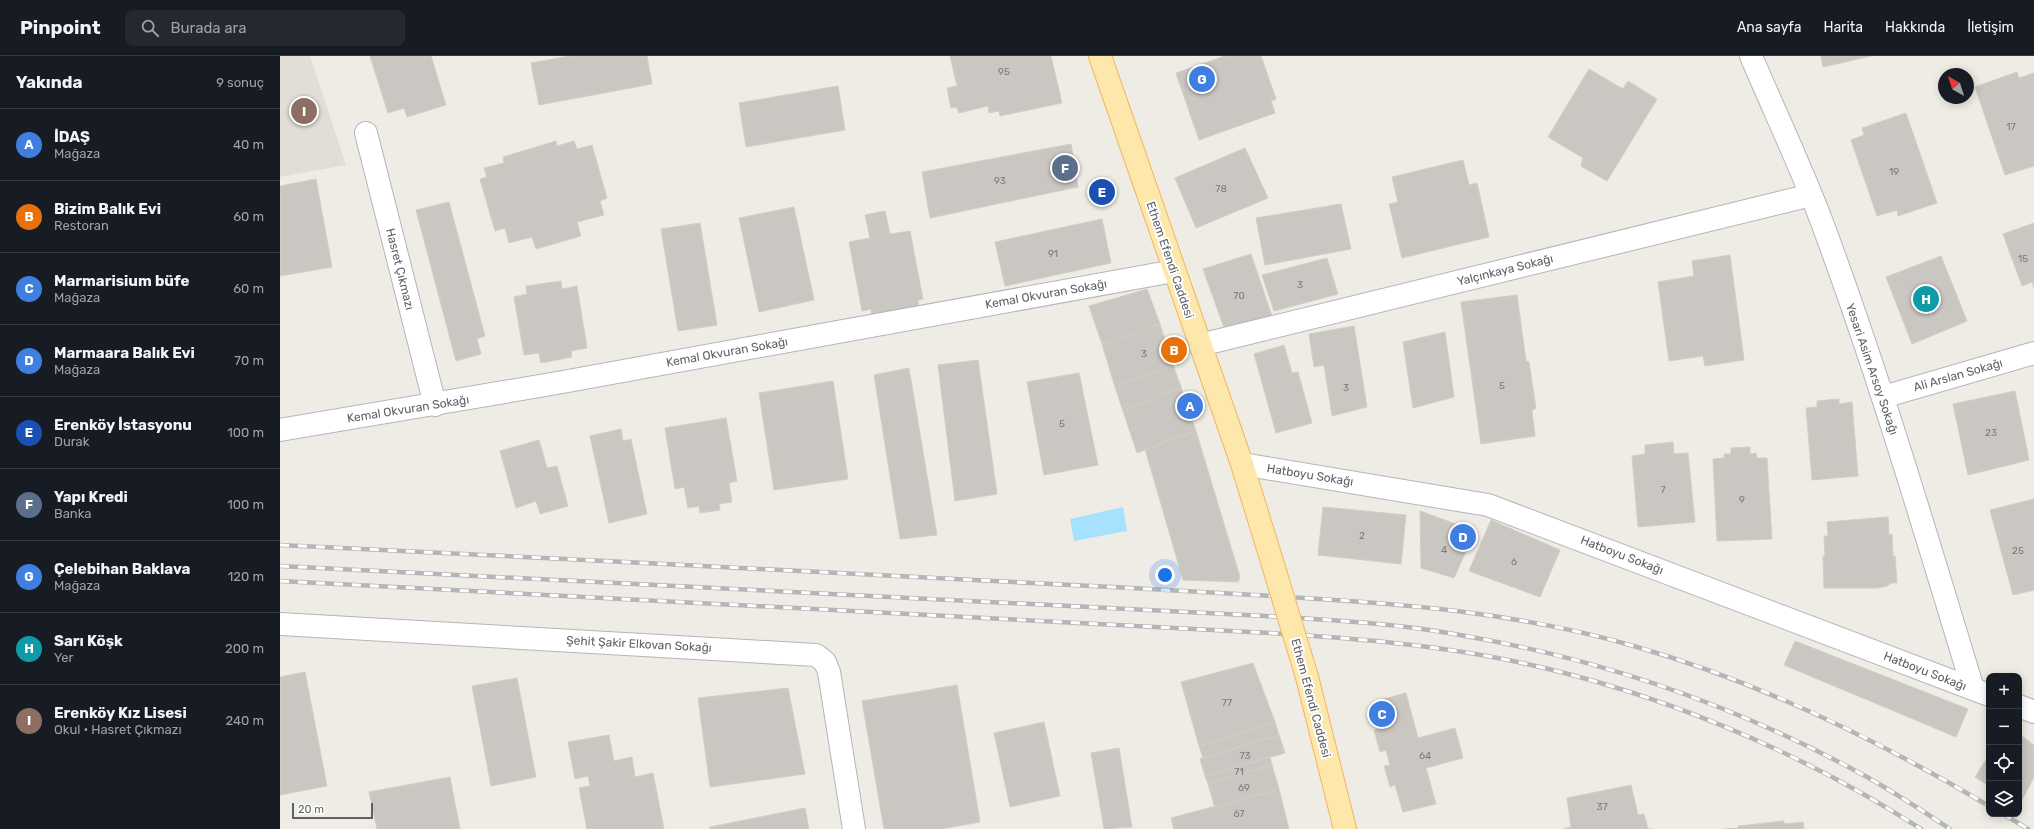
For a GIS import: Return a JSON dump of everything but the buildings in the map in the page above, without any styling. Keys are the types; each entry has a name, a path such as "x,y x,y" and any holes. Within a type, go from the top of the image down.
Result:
{"main road":[{"name":"Ethem Efendi Caddesi","path":"1100,56 1242,464 1308,677 1345,829"}],"street":[{"name":"Yesari Asim Arsoy Sokağı","path":"1751,56 1811,195 1883,397 1981,692"},
{"name":"Hasret Çıkmazı","path":"366,133 435,404"},
{"name":"Yalçınkaya Sokağı","path":"1200,345 1811,195"},
{"name":"Kemal Okvuran Sokağı","path":"280,430 435,404 1174,271"},
{"name":"Ali Arslan Sokağı","path":"1883,397 2034,354"},
{"name":"Hatboyu Sokağı","path":"1242,464 1488,505 1981,692"},
{"name":"Şehit Şakir Elkovan Sokağı","path":"280,624 816,655 826,662 829,672 854,829"},
{"path":"2022,707 2034,712"}],"shaded area":[{"path":"280,56 310,56 346,165 280,177"}],"water":[{"path":"1123,507 1127,531 1074,541 1070,519"}],"railway":[{"path":"280,545 1235,594 1365,602 1502,617 1547,625 1637,647 1683,661 1729,678 1818,715 1862,736 1905,758 1986,804"},
{"path":"280,566 1265,616 1360,622 1431,630 1508,644 1562,656 1614,671 1718,707 1818,751 1867,777 1950,829"},
{"path":"280,581 1270,633 1358,639 1445,649 1503,659 1558,671 1667,704 1773,748 1824,773 1921,829"},
{"path":"2008,817 2028,829"}],"place":[{"name":"Çelebihan Baklava","path":"1202,79"},
{"name":"Erenköy Kız Lisesi","path":"304,111"},
{"name":"Yapı Kredi","path":"1065,168"},
{"name":"Erenköy İstasyonu","path":"1102,192"},
{"name":"Sarı Köşk","path":"1926,299"},
{"name":"Bizim Balık Evi","path":"1174,350"},
{"name":"İDAŞ","path":"1190,406"},
{"name":"Marmaara Balık Evi","path":"1463,537"},
{"name":"Marmarisium büfe","path":"1382,714"}]}
